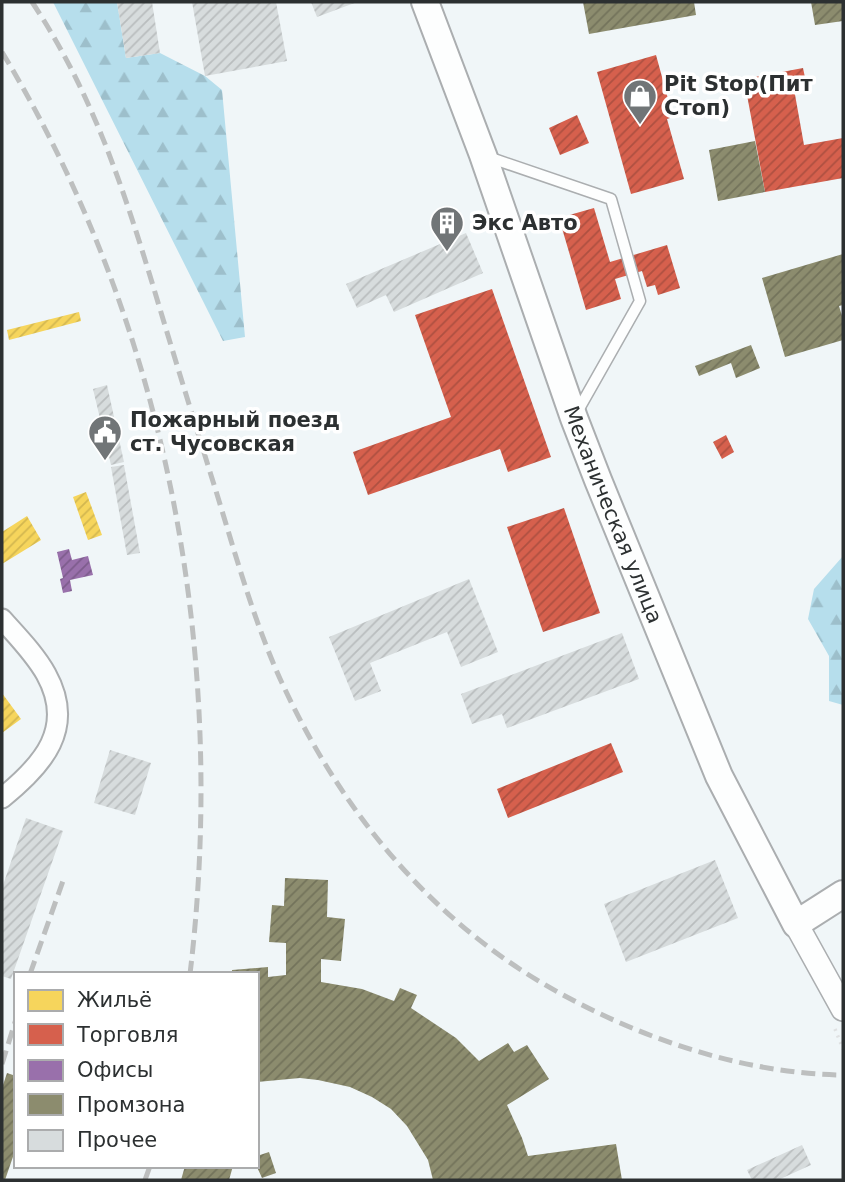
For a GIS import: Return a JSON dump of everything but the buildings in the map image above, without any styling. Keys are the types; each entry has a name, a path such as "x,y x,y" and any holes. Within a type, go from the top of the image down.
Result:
{"main road":[{"name":"Механическая улица","path":"425,2 574,418 719,776 796,924"},
{"path":"796,924 843,894"}],"street":[{"path":"2,618 37,661 54,689 58,709 55,733 47,754 35,770 2,798"},
{"name":"Механическая улица","path":"796,924 843,1009"}],"lane":[{"path":"482,155 611,199 640,301 574,418"}],"green space":[{"path":"53,2 117,2 126,58 160,53 205,76 222,90 245,337 223,341"},
{"path":"843,556 843,705 829,701 829,656 808,619 814,589"}],"railway":[{"path":"32,2 72,70 118,177 246,588 272,660 306,732 364,822 398,863 475,937 518,968 565,996 630,1027 700,1052 771,1069 843,1075"},
{"path":"2,52 59,157 107,267 144,381 172,497 191,615 200,735 200,855 190,972"},
{"path":"31,972 64,878"},
{"path":"2,1064 14,1025"},
{"path":"145,1180 149,1168"}],"place":[{"name":"Pit Stop(Пит Стоп)","path":"640,126"},
{"name":"Экс Авто","path":"447,253"},
{"name":"Пожарный поезд ст. Чусовская","path":"105,462"}]}
